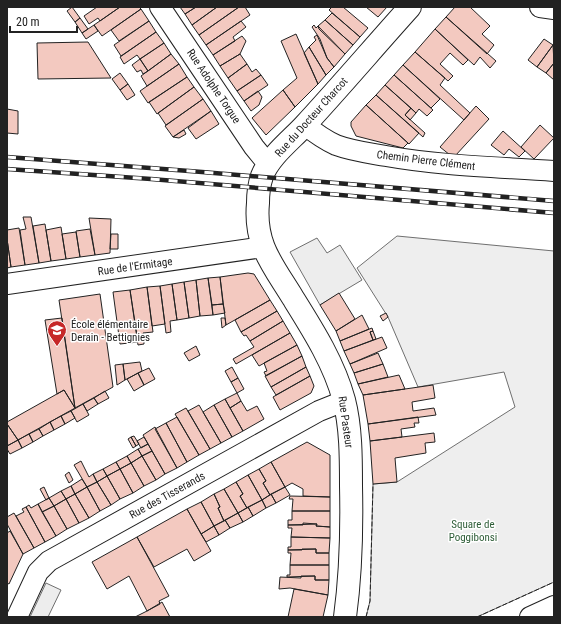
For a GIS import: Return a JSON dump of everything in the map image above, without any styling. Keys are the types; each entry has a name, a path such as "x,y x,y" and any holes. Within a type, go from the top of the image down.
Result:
{"street":[{"name":"Rue Adolphe Torgue","path":"160,7 254,147 268,164"},
{"name":"Rue du Docteur Charcot","path":"263,247 257,224 258,205 262,178 268,164 305,125 410,7"},
{"path":"540,7 554,9"},
{"name":"Chemin Pierre Clément","path":"305,125 330,142 357,151 412,160 554,171"},
{"name":"Rue de l'Ermitage","path":"7,284 263,247"},
{"name":"Rue Pasteur","path":"263,247 272,267 318,340 335,374 344,401 349,434 352,497 350,569 344,617"},
{"name":"Rue des Tisserands","path":"17,617 38,572 48,561 319,411 344,401"},
{"path":"530,617 554,606"}],"green space":[{"name":"Square de Poggibonsi","path":"397,236 554,251 554,582 477,617 366,617 370,601 373,484 397,482 515,407 504,372 418,387 388,317 357,268"}],"shaded area":[{"path":"317,238 327,253 340,245 362,280 320,305 290,252"},
{"path":"46,583 61,590 48,617 30,617"}],"building":[{"path":"72,7 80,18 75,22 67,11"},
{"path":"97,7 120,7 100,21 98,18 89,24 84,16"},
{"path":"120,7 139,7 141,9 102,36 94,25"},
{"path":"180,7 196,7 185,14"},
{"path":"196,7 217,7 192,25 185,14"},
{"path":"217,7 239,7 199,35 192,25"},
{"path":"239,7 245,7 250,15 206,45 199,35"},
{"path":"332,7 343,7 368,28 360,37 329,10"},
{"path":"366,7 387,7 378,17"},
{"path":"455,7 470,7 490,26 482,34 494,45 487,54 446,17"},
{"path":"141,9 149,21 119,41 111,30"},
{"path":"332,13 360,37 353,45 325,20"},
{"path":"446,17 496,61 490,68 480,57 474,65 435,29"},
{"path":"80,18 88,29 82,33 75,22"},
{"path":"325,20 353,45 345,54 319,29 318,26"},
{"path":"149,21 156,32 121,56 114,45"},
{"path":"241,21 246,27 233,37 235,41 213,55 206,45"},
{"path":"94,25 98,31 86,39 82,33"},
{"path":"314,25 316,28 318,26 345,54 334,67 327,58 320,39 312,27"},
{"path":"435,29 468,60 463,65 450,53 440,64 453,76 448,81 415,52"},
{"path":"156,32 164,43 140,59 137,55 124,64 120,57"},
{"path":"296,34 318,84 295,107 283,90 297,78 281,41"},
{"path":"317,35 327,58 334,67 326,75 309,47 316,40 314,37"},
{"path":"242,36 246,41 240,54 220,66 213,55"},
{"path":"544,39 553,45 537,67 528,60"},
{"path":"88,42 111,78 38,79 37,43"},
{"path":"164,43 171,54 148,71 140,59"},
{"path":"553,45 554,63 546,73 537,67"},
{"path":"309,47 326,75 318,84 304,53"},
{"path":"415,52 445,78 440,85 470,113 464,120 403,65"},
{"path":"171,54 179,64 147,86 141,76"},
{"path":"240,54 247,64 228,78 220,66"},
{"path":"140,59 148,71 143,74 141,70 137,72 132,65"},
{"path":"554,63 554,80 546,73"},
{"path":"179,64 187,77 148,103 140,91"},
{"path":"247,64 252,72 256,69 261,75 237,91 228,78"},
{"path":"403,65 440,99 431,108 394,75"},
{"path":"120,73 128,84 120,90 112,79"},
{"path":"261,75 268,85 244,101 237,91"},
{"path":"394,75 433,110 427,116 419,109 416,113 385,85"},
{"path":"187,77 194,87 157,114 149,102"},
{"path":"128,84 135,95 127,100 120,90"},
{"path":"385,85 411,108 405,115 425,133 423,137 376,95"},
{"path":"194,87 203,99 166,125 158,113"},
{"path":"283,90 295,107 266,135 252,118"},
{"path":"258,91 262,97 259,105 251,111 244,101"},
{"path":"376,95 419,133 409,144 366,105"},
{"path":"203,99 211,111 173,137 165,126"},
{"path":"366,105 408,143 403,148 356,136 351,126 351,122"},
{"path":"476,106 489,119 455,156 450,155 440,147"},
{"path":"411,108 416,113 410,120 405,115"},
{"path":"7,109 18,111 18,134 7,133"},
{"path":"211,111 219,124 196,139 188,128"},
{"path":"540,125 554,138 534,159 521,147"},
{"path":"184,130 186,134 179,138 173,137"},
{"path":"503,131 525,151 519,157 509,149 504,155 491,145"},
{"path":"23,217 31,217 39,263 25,265 20,230 26,229"},
{"path":"89,218 111,219 110,253 95,255"},
{"path":"45,224 51,261 39,263 33,226"},
{"path":"61,227 66,259 51,261 46,230"},
{"path":"19,228 25,265 11,267 7,230"},
{"path":"90,229 95,255 80,257 76,231"},
{"path":"76,232 80,257 66,259 62,234"},
{"path":"111,234 118,234 118,249 110,249"},
{"path":"7,239 11,267 7,268"},
{"path":"248,273 254,274 270,300 226,325 220,277"},
{"path":"220,277 223,304 212,305 208,278"},
{"path":"208,278 213,315 200,316 196,280"},
{"path":"196,280 200,316 189,318 184,282"},
{"path":"184,282 189,318 177,320 172,284"},
{"path":"172,284 177,320 170,321 171,332 166,333 160,286"},
{"path":"160,286 165,324 152,326 147,287"},
{"path":"147,287 153,332 143,333 144,344 138,345 130,290"},
{"path":"130,290 138,342 120,344 113,292"},
{"path":"339,293 355,319 336,331 320,305"},
{"path":"100,294 113,387 75,408 59,300"},
{"path":"270,300 277,311 241,332 235,320"},
{"path":"223,304 225,313 213,315 212,305"},
{"path":"277,311 283,321 250,341 246,335 244,336 241,332"},
{"path":"386,313 388,317 383,321 380,316"},
{"path":"362,315 369,329 340,341 336,331"},
{"path":"62,318 75,408 64,390 57,394 45,320"},
{"path":"221,318 225,318 226,325 222,328"},
{"path":"283,321 290,333 236,364 233,359 254,347 250,341"},
{"path":"372,328 373,331 370,332 373,340 344,351 340,341"},
{"path":"373,331 376,339 373,340 370,332"},
{"path":"290,333 297,345 259,366 252,355"},
{"path":"382,337 387,348 350,364 344,351"},
{"path":"297,345 302,356 266,376 264,372 267,371 264,363"},
{"path":"196,346 200,355 189,361 184,353"},
{"path":"378,353 383,364 354,373 350,364"},
{"path":"302,356 306,367 271,387 265,376"},
{"path":"140,362 142,371 125,380 123,364"},
{"path":"123,364 125,380 117,385 115,365"},
{"path":"383,364 388,377 358,384 354,373"},
{"path":"232,367 238,378 231,382 225,371"},
{"path":"306,367 310,376 276,395 271,387"},
{"path":"149,368 155,379 144,385 138,373"},
{"path":"138,373 144,385 134,391 127,379"},
{"path":"399,375 405,389 363,395 358,384"},
{"path":"310,376 314,386 311,393 280,410 273,397"},
{"path":"238,378 244,389 237,393 231,382"},
{"path":"433,385 435,398 412,402 413,411 434,408 436,415 368,424 363,395"},
{"path":"64,390 75,408 18,440 7,422"},
{"path":"105,391 109,398 98,404 94,398"},
{"path":"237,393 241,401 230,408 225,399"},
{"path":"94,398 98,404 87,411 83,404"},
{"path":"225,399 243,431 232,437 214,405"},
{"path":"241,401 247,411 257,406 264,419 243,431 230,408"},
{"path":"83,404 89,415 77,422 71,411"},
{"path":"199,405 221,443 210,449 188,411"},
{"path":"214,405 232,437 221,443 203,412"},
{"path":"186,408 210,449 199,455 175,414"},
{"path":"71,411 75,418 65,424 61,416"},
{"path":"61,416 65,424 54,430 50,422"},
{"path":"177,417 199,455 187,462 166,423"},
{"path":"418,417 419,423 414,423 415,427 401,429 402,437 370,441 368,424"},
{"path":"50,422 54,430 43,436 39,429"},
{"path":"166,423 187,462 177,468 155,429"},
{"path":"7,424 18,440 7,446"},
{"path":"155,427 177,468 165,474 143,435"},
{"path":"39,429 43,436 33,442 29,434"},
{"path":"434,433 435,442 425,443 426,453 395,458 397,482 373,484 370,441"},
{"path":"29,434 33,442 22,448 18,440"},
{"path":"134,436 139,444 136,446 131,437"},
{"path":"131,437 136,446 133,448 128,439"},
{"path":"144,437 148,444 141,448 137,441"},
{"path":"18,440 22,448 10,454 7,446"},
{"path":"307,442 330,455 330,497 303,496 303,489 292,483 285,487 271,462"},
{"path":"148,444 152,451 142,456 138,449"},
{"path":"138,449 142,456 131,463 127,456"},
{"path":"152,451 165,474 156,480 142,456"},
{"path":"127,456 131,463 120,469 116,462"},
{"path":"142,456 156,480 144,486 131,463"},
{"path":"81,461 89,477 93,474 97,482 87,487 74,465"},
{"path":"116,462 120,469 107,476 103,469"},
{"path":"271,462 285,487 270,495 263,483 266,481 259,469"},
{"path":"131,463 144,486 133,493 120,469"},
{"path":"103,469 107,476 97,482 93,474"},
{"path":"120,469 133,493 120,499 107,476"},
{"path":"259,469 266,481 263,483 270,495 262,500 248,475"},
{"path":"69,472 73,480 69,483 65,475"},
{"path":"248,475 262,500 247,508 240,496 243,494 236,482"},
{"path":"107,476 120,499 111,505 97,482"},
{"path":"82,479 87,487 75,494 71,486"},
{"path":"97,482 111,505 100,511 87,487"},
{"path":"236,482 243,494 240,496 247,508 238,513 224,489"},
{"path":"71,486 75,494 66,499 61,491"},
{"path":"44,487 49,498 46,500 40,489"},
{"path":"87,487 100,511 89,518 75,494"},
{"path":"285,487 290,495 276,503 271,494"},
{"path":"224,489 238,513 224,521 214,494"},
{"path":"61,491 66,499 54,506 49,498"},
{"path":"75,494 89,518 79,523 66,499"},
{"path":"214,494 224,521 214,526 201,502"},
{"path":"271,494 276,503 266,508 262,500"},
{"path":"290,496 330,497 330,511 292,511 293,499 289,499"},
{"path":"49,498 54,506 42,512 38,504"},
{"path":"66,499 79,523 67,529 54,506"},
{"path":"262,500 266,508 253,516 248,507"},
{"path":"201,502 214,526 201,534 187,509"},
{"path":"38,504 56,536 45,542 26,507 29,505 31,508"},
{"path":"54,506 67,529 56,536 42,512"},
{"path":"26,507 45,542 34,548 16,516 24,512 22,509"},
{"path":"248,507 253,516 243,522 238,513"},
{"path":"187,509 211,551 194,561 187,549 154,567 137,537"},
{"path":"292,511 330,511 330,527 316,526 317,524 288,525 288,520 292,520"},
{"path":"14,513 34,548 23,554 7,524 7,517"},
{"path":"238,513 243,522 230,528 225,520"},
{"path":"225,520 230,528 219,535 214,526"},
{"path":"303,523 330,527 330,538 291,537 292,528 288,528 288,525 303,525"},
{"path":"214,526 219,535 206,542 201,534"},
{"path":"10,531 23,554 9,584 7,583 7,533"},
{"path":"137,537 169,596 159,601 160,604 147,611 129,576 107,589 92,562"},
{"path":"291,537 330,538 329,553 316,553 316,549 288,550 288,547 291,547"},
{"path":"316,549 316,553 329,553 329,565 290,565 291,553 288,553 288,550"},
{"path":"290,565 329,565 329,580 315,580 315,576 287,577 287,575 290,575"},
{"path":"301,576 315,576 315,580 329,580 328,595 290,588 279,589 280,577 301,578"},
{"path":"294,589 328,595 323,617 288,617"},
{"path":"162,602 170,617 135,617 147,611"}],"railway":[{"path":"7,157 554,201"},
{"path":"7,169 151,179 554,213"}],"fence":[{"path":"366,617 370,601 373,484"},
{"path":"477,617 554,582"}],"place":[{"name":"École élémentaire Derain - Bettignies","path":"57,347"}]}
